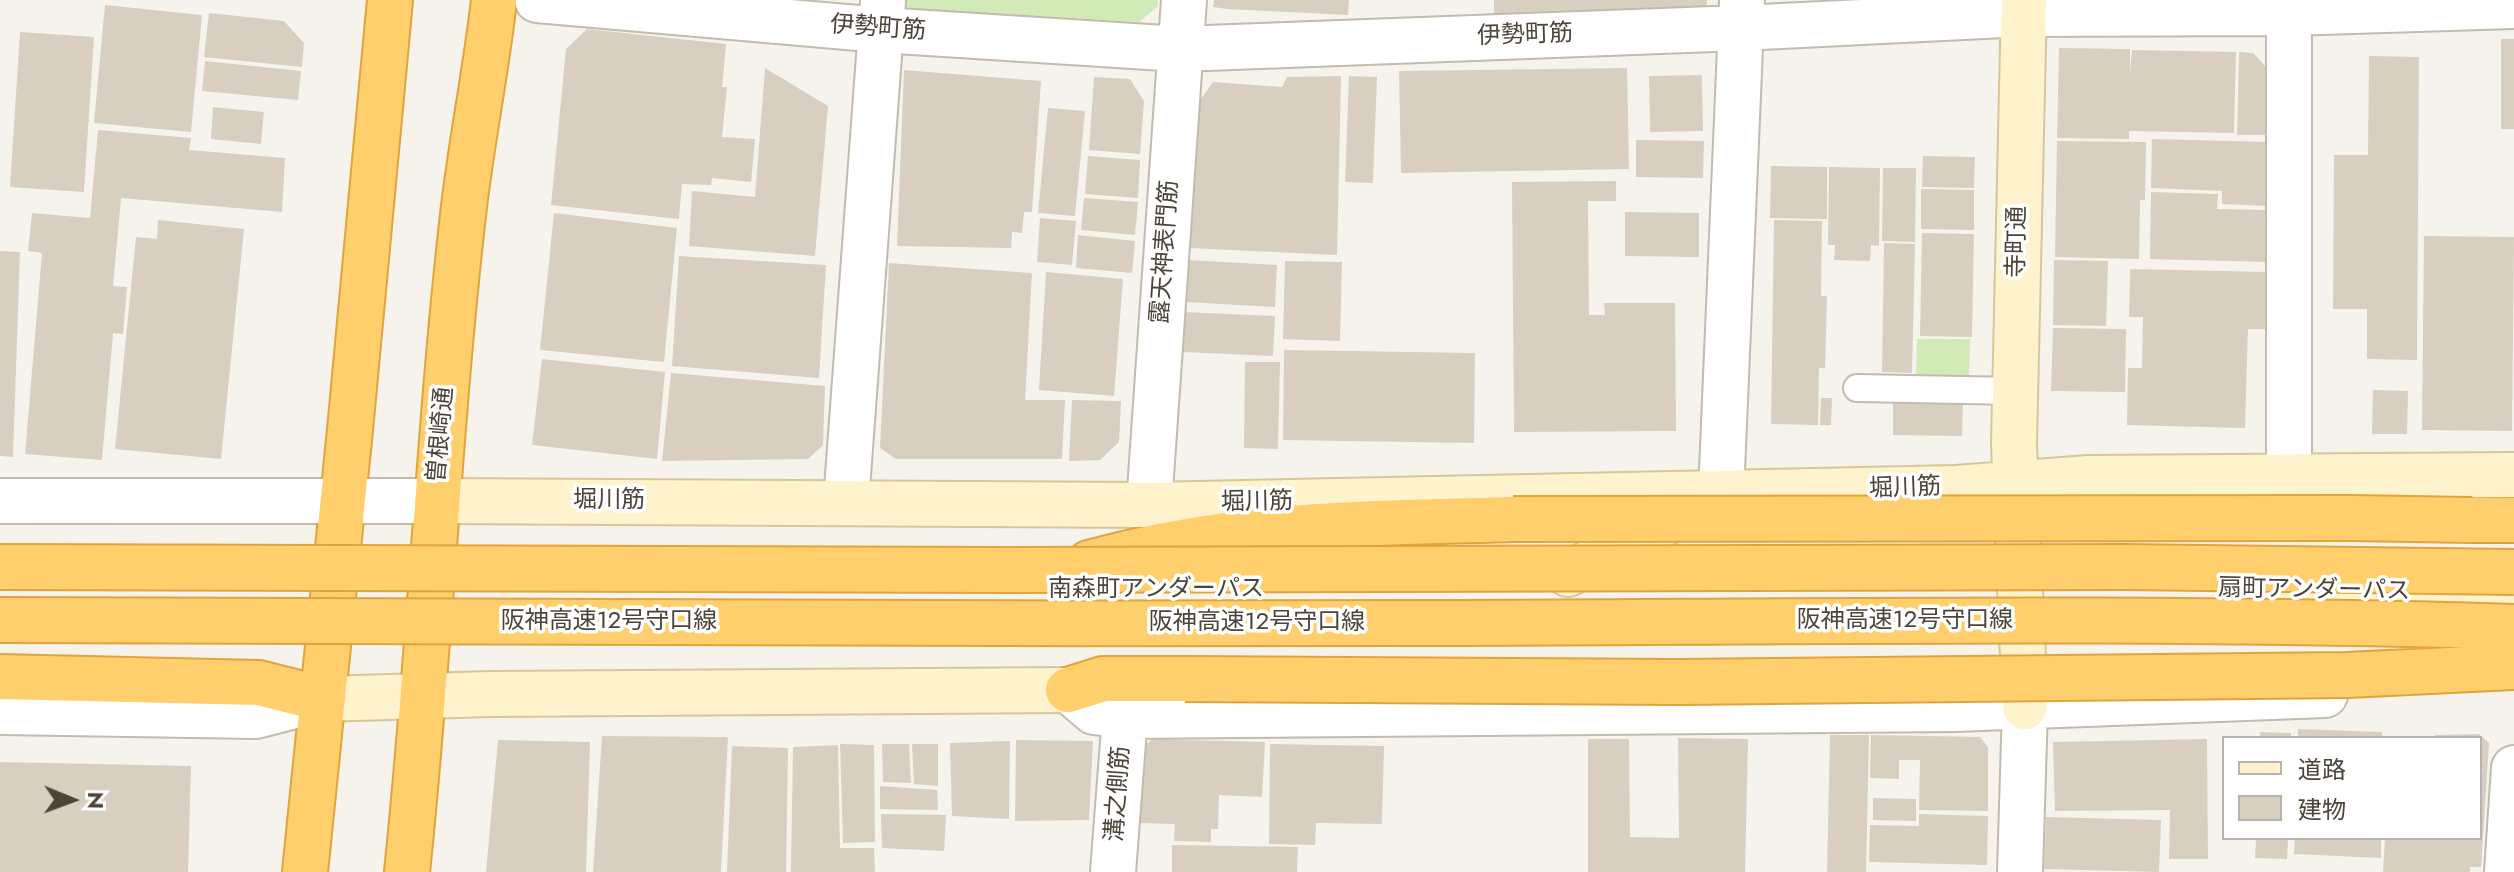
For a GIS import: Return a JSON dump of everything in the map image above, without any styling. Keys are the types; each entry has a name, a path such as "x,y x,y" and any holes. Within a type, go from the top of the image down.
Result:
{"highway":[{"path":"305,872 390,0"},
{"name":"曽根崎通","path":"407,872 463,213 494,0"},
{"path":"1063,569 1146,548 1233,534 1335,524 1513,519 2493,520"},
{"path":"0,567 2126,567 2514,572"},
{"name":"阪神高速12号守口線","path":"0,620 1159,623 2127,620 2514,627"},
{"path":"1068,690 1103,679 1679,682 2347,675 2514,667"},
{"path":"0,677 259,683 322,699"}],"street":[{"name":"伊勢町筋","path":"537,0 882,15 1180,49 1741,14 2024,7 2514,6"},
{"name":"露天神表門筋","path":"1149,505 1184,0"},
{"path":"2289,475 2290,6"},
{"name":"寺町通","path":"2024,7 2015,483 2025,707"},
{"path":"1541,589 1721,494 1741,14"},
{"path":"846,502 882,15"},
{"name":"堀川筋","path":"0,501 1149,505 1956,488 2089,478 2514,475"},
{"name":"扇町アンダーパス","path":"2020,588 2514,595"},
{"name":"南森町アンダーパス","path":"843,591 2020,588"},
{"path":"0,712 256,716 322,699 506,693 1068,690 1094,712 1125,716 2025,707 2514,687"},
{"path":"2020,872 2025,707"},
{"name":"溝之側筋","path":"1113,872 1125,716"},
{"path":"2507,872 2514,768"}],"lane":[{"path":"1857,388 2015,391"}],"green space":[{"path":"901,0 1158,0 1158,6 1139,22 900,9"},
{"path":"1917,339 1970,339 1969,379 1920,378 1916,373"}],"building":[{"path":"1214,0 1349,0 1348,15 1227,9 1213,7"},
{"path":"1494,0 1707,0 1706,16 1494,17"},
{"path":"105,5 202,15 191,132 94,123"},
{"path":"209,13 284,21 304,43 302,67 204,57"},
{"path":"587,29 726,44 722,87 727,87 722,137 755,139 751,182 712,178 711,185 682,184 679,219 551,205 566,49"},
{"path":"20,32 94,37 84,192 10,187"},
{"path":"2501,39 2514,39 2514,129 2501,129"},
{"path":"2059,48 2130,49 2130,74 2132,50 2236,52 2234,133 2129,131 2129,139 2057,138"},
{"path":"2239,52 2253,53 2267,68 2265,135 2237,135"},
{"path":"2369,56 2419,57 2417,360 2367,359 2367,309 2333,309 2334,155 2368,155"},
{"path":"205,61 301,71 298,100 202,91"},
{"path":"765,68 828,106 815,256 689,246 692,191 755,197"},
{"path":"1627,68 1629,169 1401,173 1399,71"},
{"path":"904,70 1041,81 1032,212 1024,212 1022,233 1012,232 1011,248 897,246"},
{"path":"1702,75 1703,131 1650,132 1649,76"},
{"path":"1341,76 1337,255 1189,248 1198,103 1213,82 1282,87 1287,77"},
{"path":"1349,76 1377,77 1373,183 1345,182"},
{"path":"1094,77 1130,79 1144,101 1140,154 1089,150"},
{"path":"213,107 264,112 261,144 211,139"},
{"path":"1048,108 1085,111 1075,216 1038,213"},
{"path":"98,130 191,138 189,150 285,158 282,212 121,198 113,286 127,287 123,334 113,333 102,460 25,454 42,253 28,251 32,213 90,218"},
{"path":"2152,139 2269,142 2267,206 2222,204 2222,191 2151,188"},
{"path":"1636,140 1704,141 1703,178 1636,177"},
{"path":"2057,141 2146,142 2145,200 2140,200 2139,259 2055,257"},
{"path":"1088,156 1140,160 1138,198 1085,194"},
{"path":"1923,156 1975,157 1974,188 1922,187"},
{"path":"1771,166 1827,167 1827,219 1770,218"},
{"path":"1829,167 1880,168 1879,246 1871,245 1870,261 1834,260 1835,245 1828,245"},
{"path":"1883,168 1916,168 1915,242 1882,241"},
{"path":"1616,181 1616,201 1588,201 1589,315 1605,315 1604,303 1675,303 1676,431 1514,432 1512,182"},
{"path":"1921,189 1974,190 1974,230 1921,229"},
{"path":"2151,192 2218,194 2217,209 2268,210 2267,262 2150,259"},
{"path":"1084,198 1138,202 1135,235 1081,230"},
{"path":"1625,212 1699,213 1699,257 1625,256"},
{"path":"554,213 677,228 664,362 540,350"},
{"path":"1040,218 1076,221 1072,265 1037,262"},
{"path":"158,220 244,229 221,459 115,449 136,237 157,239"},
{"path":"1774,220 1822,221 1821,296 1827,296 1825,368 1819,368 1818,425 1771,424"},
{"path":"1922,233 1974,234 1972,337 1920,336"},
{"path":"1078,235 1135,241 1132,273 1076,268"},
{"path":"2424,236 2514,237 2512,431 2422,430"},
{"path":"1884,243 1915,244 1912,373 1882,372"},
{"path":"0,251 20,252 13,457 0,456"},
{"path":"679,256 826,265 819,378 672,366"},
{"path":"1187,260 1277,265 1275,307 1185,302"},
{"path":"2054,260 2108,261 2106,326 2053,325"},
{"path":"1285,261 1342,262 1340,341 1283,339"},
{"path":"889,263 1032,273 1025,400 1065,400 1062,459 896,459 880,448"},
{"path":"2130,269 2267,272 2265,329 2248,329 2245,428 2127,425 2128,368 2142,368 2143,317 2129,317"},
{"path":"1046,272 1123,279 1114,396 1039,390"},
{"path":"1183,312 1275,316 1273,356 1182,352"},
{"path":"2053,328 2126,329 2125,392 2051,391"},
{"path":"1284,350 1475,353 1474,443 1283,440"},
{"path":"542,359 665,372 657,459 532,445"},
{"path":"1245,362 1280,362 1278,449 1244,448"},
{"path":"671,373 825,386 823,445 808,459 662,461"},
{"path":"2373,390 2408,391 2407,434 2372,434"},
{"path":"1821,398 1832,398 1831,425 1820,425"},
{"path":"1072,400 1121,401 1119,442 1100,460 1069,461"},
{"path":"1893,402 1963,403 1962,436 1893,435"},
{"path":"2298,729 2382,732 2382,736 2298,736"},
{"path":"2260,732 2291,733 2291,736 2260,736"},
{"path":"2479,734 2481,736 2435,736"},
{"path":"1830,735 1869,735 1866,872 1827,872"},
{"path":"1871,735 1980,737 1988,747 1988,811 1919,810 1920,760 1899,760 1899,779 1870,778"},
{"path":"602,736 728,737 721,872 593,872"},
{"path":"2482,737 2489,743 2481,867 2470,867 2470,872 2383,872 2385,840 2482,840"},
{"path":"1678,738 1748,739 1745,872 1588,872 1588,739 1629,739 1630,837 1679,838"},
{"path":"1152,739 1265,742 1262,797 1219,795 1218,829 1211,829 1211,842 1174,841 1175,824 1140,823 1142,748"},
{"path":"2207,739 2208,859 2169,859 2170,810 2055,811 2053,742"},
{"path":"498,740 590,742 586,872 486,872"},
{"path":"1016,740 1093,741 1089,820 1015,821"},
{"path":"1010,741 1009,819 952,816 950,743"},
{"path":"840,744 874,745 875,842 843,843"},
{"path":"882,744 909,744 911,783 883,782"},
{"path":"912,744 938,744 938,786 914,784"},
{"path":"1270,744 1384,746 1382,824 1316,823 1315,845 1269,844"},
{"path":"838,745 840,848 874,848 875,872 791,872 793,747"},
{"path":"732,746 788,748 786,872 727,872"},
{"path":"0,762 191,766 188,872 0,872"},
{"path":"880,786 937,790 938,810 880,809"},
{"path":"1873,798 1916,799 1916,821 1873,820"},
{"path":"881,814 946,815 944,851 882,848"},
{"path":"1919,814 1988,816 1987,865 1869,862 1870,825 1919,826"},
{"path":"2046,817 2161,820 2159,872 2044,869"},
{"path":"2256,840 2288,840 2287,859 2255,858"},
{"path":"2295,840 2381,840 2381,858 2294,854"},
{"path":"1172,845 1298,847 1297,872 1172,872"}]}
